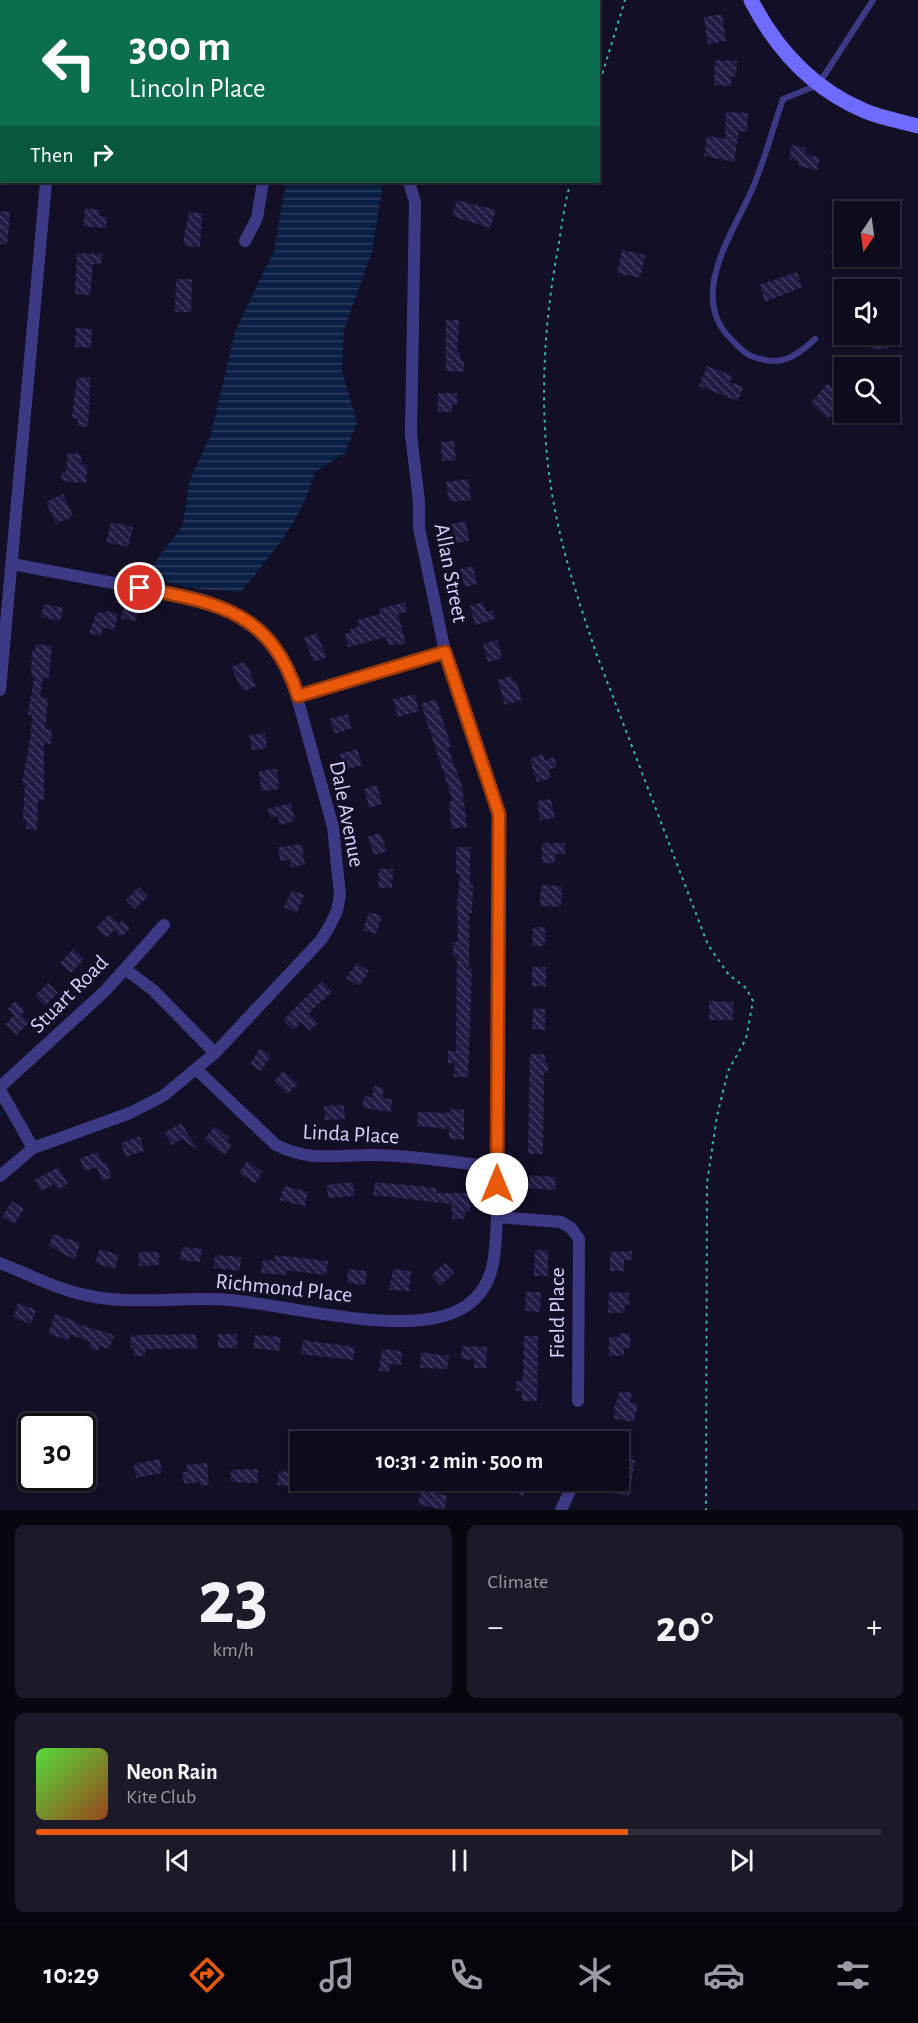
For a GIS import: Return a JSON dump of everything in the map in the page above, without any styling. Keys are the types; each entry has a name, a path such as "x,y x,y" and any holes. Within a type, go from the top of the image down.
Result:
{"street":[{"path":"751,0 777,43 818,85 865,111 918,126"},
{"path":"0,690 46,183"},
{"path":"244,241 257,218 263,183"},
{"name":"Allan Street","path":"409,183 415,202 411,434 423,559 445,652 499,814 497,1217"},
{"name":"Dale Avenue","path":"0,1176 33,1148 130,1113 163,1096 197,1070 321,940 337,911 340,895 333,827 298,696 292,679 272,646 250,621 231,610 204,600 12,564"},
{"path":"298,696 445,652"},
{"name":"Stuart Road","path":"0,1088 67,1028 164,925"},
{"path":"125,969 153,990 215,1053"},
{"name":"Linda Place","path":"197,1070 276,1145 290,1152 307,1156 372,1155 497,1167"},
{"path":"0,1088 33,1148"},
{"name":"Field Place","path":"497,1217 561,1222 571,1228 579,1239 578,1401"},
{"name":"Richmond Place","path":"0,1263 84,1295 141,1302 228,1299 386,1321 419,1322 448,1316 478,1297 494,1268 497,1217"},
{"path":"561,1510 570,1491"}],"lane":[{"path":"815,339 797,357 767,362 745,353 721,329 712,293 723,245 750,194 783,99 818,85 873,0"}],"path":[{"path":"600,81 625,0"},
{"path":"571,183 549,295 544,368 545,440 555,511 579,602 595,650 708,945 729,975 746,988 753,1001 746,1039 728,1071 717,1116 707,1183 706,1510"}],"water":[{"path":"286,183 383,183 372,252 344,330 342,370 357,423 345,453 315,472 309,491 294,522 241,592 180,586 169,582 150,569 183,525 189,482 211,434 235,332 274,251"}],"building":[{"path":"722,14 726,41 708,44 704,17"},
{"path":"715,60 737,61 736,77 732,76 731,86 714,85"},
{"path":"726,112 748,113 747,132 739,131 734,162 704,156 707,136 725,139"},
{"path":"792,145 806,148 805,154 820,158 817,170 798,166 799,161 789,159"},
{"path":"457,200 496,210 490,228 452,216"},
{"path":"85,208 100,210 99,216 107,217 106,228 83,226"},
{"path":"0,211 10,212 7,244 0,244"},
{"path":"189,212 202,213 200,247 186,246 183,243"},
{"path":"622,250 645,255 640,278 617,273"},
{"path":"77,253 102,254 101,264 93,264 90,295 75,294"},
{"path":"797,272 802,287 765,302 760,285"},
{"path":"176,279 192,279 191,312 175,312"},
{"path":"446,320 459,320 457,352 460,352 460,361 464,361 464,372 446,371"},
{"path":"76,328 92,329 91,348 75,347"},
{"path":"871,345 888,345 888,349 871,349"},
{"path":"707,366 733,376 730,382 743,387 738,401 699,386"},
{"path":"90,377 88,427 77,426 78,419 72,418 77,378"},
{"path":"827,384 832,387 834,384 834,412 828,419 811,403"},
{"path":"438,393 457,393 457,405 452,405 452,412 438,412"},
{"path":"454,441 456,460 442,461 441,442"},
{"path":"68,453 81,454 81,464 87,465 86,483 61,481 62,472 66,472"},
{"path":"468,479 471,500 449,502 446,482"},
{"path":"63,494 73,516 56,524 46,502"},
{"path":"466,521 469,541 455,543 452,524"},
{"path":"111,522 133,527 128,547 106,542"},
{"path":"473,566 477,584 465,587 460,569"},
{"path":"405,602 407,612 398,614 406,644 388,645 386,637 348,647 345,634 351,632 350,629 359,626 358,620 380,614 379,609"},
{"path":"483,602 486,612 493,610 495,619 475,625 470,606"},
{"path":"44,604 63,608 60,621 41,617"},
{"path":"124,605 138,608 136,621 121,618"},
{"path":"105,611 118,614 114,630 103,627 101,636 89,633 97,612 105,614"},
{"path":"317,633 326,657 314,662 304,638"},
{"path":"497,640 502,658 488,662 483,644"},
{"path":"36,644 52,646 49,678 43,677 40,697 48,698 45,729 52,729 51,744 44,743 44,800 38,799 37,830 26,829 26,820 23,819 25,785 22,785 31,734 32,715 28,715 34,677 31,676 32,650 35,651"},
{"path":"245,661 256,686 243,692 231,667"},
{"path":"512,676 513,681 516,680 522,700 505,705 498,680"},
{"path":"415,694 419,711 398,717 393,699"},
{"path":"436,699 451,746 448,747 462,786 467,827 452,829 449,802 453,801 421,704"},
{"path":"347,714 352,728 335,734 330,719"},
{"path":"265,733 267,748 252,750 250,735"},
{"path":"357,749 362,765 344,770 340,754"},
{"path":"543,754 545,761 554,757 557,767 548,770 551,778 537,782 530,759"},
{"path":"277,769 279,789 261,791 259,771"},
{"path":"377,785 382,804 369,808 364,789"},
{"path":"551,799 555,818 540,820 537,801"},
{"path":"291,803 295,821 280,825 278,816 270,818 267,809"},
{"path":"380,833 387,851 374,855 368,837"},
{"path":"542,843 565,843 565,854 555,854 555,863 542,863"},
{"path":"302,844 305,865 290,867 290,860 280,861 278,847"},
{"path":"456,847 470,847 470,885 473,885 472,913 469,913 469,968 472,968 468,1077 454,1077 455,1063 448,1063 448,1051 456,1051 457,957 453,957 453,942 458,942 457,905 460,874 456,874"},
{"path":"379,869 393,869 392,888 378,888"},
{"path":"541,885 562,886 561,907 540,906"},
{"path":"139,887 148,896 135,909 126,900"},
{"path":"292,890 304,895 297,913 284,907"},
{"path":"369,912 382,916 376,934 363,930"},
{"path":"109,914 119,924 122,920 130,928 121,937 114,930 107,938 96,928"},
{"path":"533,927 545,927 545,946 532,946"},
{"path":"73,949 84,959 71,973 60,963"},
{"path":"357,963 369,971 359,986 346,978"},
{"path":"532,967 546,967 546,986 532,986"},
{"path":"322,981 332,992 309,1013 318,1023 310,1031 301,1022 293,1030 283,1020"},
{"path":"48,983 58,993 45,1006 35,996"},
{"path":"15,1001 25,1010 21,1015 29,1022 17,1035 6,1024 14,1015 8,1009"},
{"path":"709,1001 733,1002 733,1020 709,1020"},
{"path":"533,1008 545,1009 545,1030 532,1029"},
{"path":"260,1048 271,1056 261,1071 250,1064"},
{"path":"530,1054 545,1054 545,1063 548,1063 548,1073 544,1073 543,1154 528,1154"},
{"path":"283,1071 298,1084 288,1094 274,1082"},
{"path":"374,1086 384,1088 382,1098 392,1099 391,1112 363,1108 364,1096 372,1097"},
{"path":"344,1105 345,1119 325,1120 324,1106"},
{"path":"450,1109 464,1110 464,1140 449,1139 449,1129 417,1126 418,1112 449,1113"},
{"path":"181,1123 198,1150 182,1139 172,1145 164,1133"},
{"path":"215,1126 229,1138 227,1141 232,1145 224,1155 204,1139"},
{"path":"140,1136 144,1151 125,1157 121,1143"},
{"path":"98,1152 102,1163 106,1162 112,1178 102,1181 97,1167 84,1171 80,1158"},
{"path":"247,1161 263,1172 255,1183 239,1173"},
{"path":"58,1167 68,1184 58,1190 54,1184 41,1191 34,1180"},
{"path":"530,1175 556,1177 555,1190 529,1188"},
{"path":"353,1182 354,1196 328,1198 327,1185"},
{"path":"375,1182 437,1188 436,1193 470,1193 470,1212 465,1211 465,1219 452,1219 452,1204 373,1195"},
{"path":"284,1186 308,1192 305,1206 280,1200"},
{"path":"12,1201 24,1209 14,1224 2,1217"},
{"path":"53,1234 80,1243 75,1260 49,1246"},
{"path":"182,1247 202,1249 200,1262 180,1260"},
{"path":"100,1249 119,1255 115,1269 95,1263"},
{"path":"535,1250 548,1251 548,1276 534,1276"},
{"path":"632,1251 632,1260 624,1260 624,1271 610,1271 610,1252"},
{"path":"139,1252 159,1252 159,1265 139,1266"},
{"path":"215,1255 241,1257 240,1271 214,1268"},
{"path":"275,1255 328,1261 326,1275 287,1270 286,1275 261,1273 263,1260 275,1261"},
{"path":"445,1263 454,1273 440,1286 431,1275"},
{"path":"348,1269 367,1271 365,1285 347,1283"},
{"path":"393,1269 411,1271 409,1291 389,1290"},
{"path":"526,1292 541,1292 540,1312 525,1311"},
{"path":"609,1292 629,1293 629,1305 625,1305 624,1313 608,1313"},
{"path":"18,1303 36,1310 31,1324 13,1317"},
{"path":"55,1314 75,1321 74,1323 114,1335 109,1349 100,1346 98,1351 89,1348 91,1342 70,1335 68,1340 48,1334"},
{"path":"619,1333 630,1334 630,1348 624,1348 624,1356 609,1356 609,1337 619,1337"},
{"path":"196,1334 197,1348 145,1349 145,1356 134,1356 134,1348 131,1348 131,1335"},
{"path":"218,1334 237,1334 237,1348 218,1348"},
{"path":"255,1335 281,1337 279,1351 253,1348"},
{"path":"524,1336 538,1336 537,1401 522,1401 522,1391 516,1391 516,1381 523,1381"},
{"path":"303,1340 355,1347 353,1360 301,1354"},
{"path":"462,1346 487,1347 486,1368 474,1368 475,1360 461,1359"},
{"path":"382,1349 402,1351 401,1365 390,1364 389,1372 379,1371"},
{"path":"421,1352 449,1356 447,1369 420,1368"},
{"path":"620,1391 632,1393 630,1402 638,1404 634,1422 614,1419 616,1411 613,1411"},
{"path":"160,1459 162,1473 136,1478 134,1464"},
{"path":"629,1459 635,1460 629,1496 613,1493 613,1491 629,1491"},
{"path":"207,1463 209,1485 200,1485 200,1482 184,1484 182,1472 187,1472 187,1465"},
{"path":"258,1469 257,1483 231,1482 231,1470"},
{"path":"279,1471 290,1472 290,1486 277,1485"},
{"path":"421,1491 447,1496 444,1510 418,1504"},
{"path":"512,1491 526,1491 523,1496"}],"route":[{"path":"140,588 204,600 231,610 250,621 282,660 298,696 445,652 499,814 497,1184"}]}
